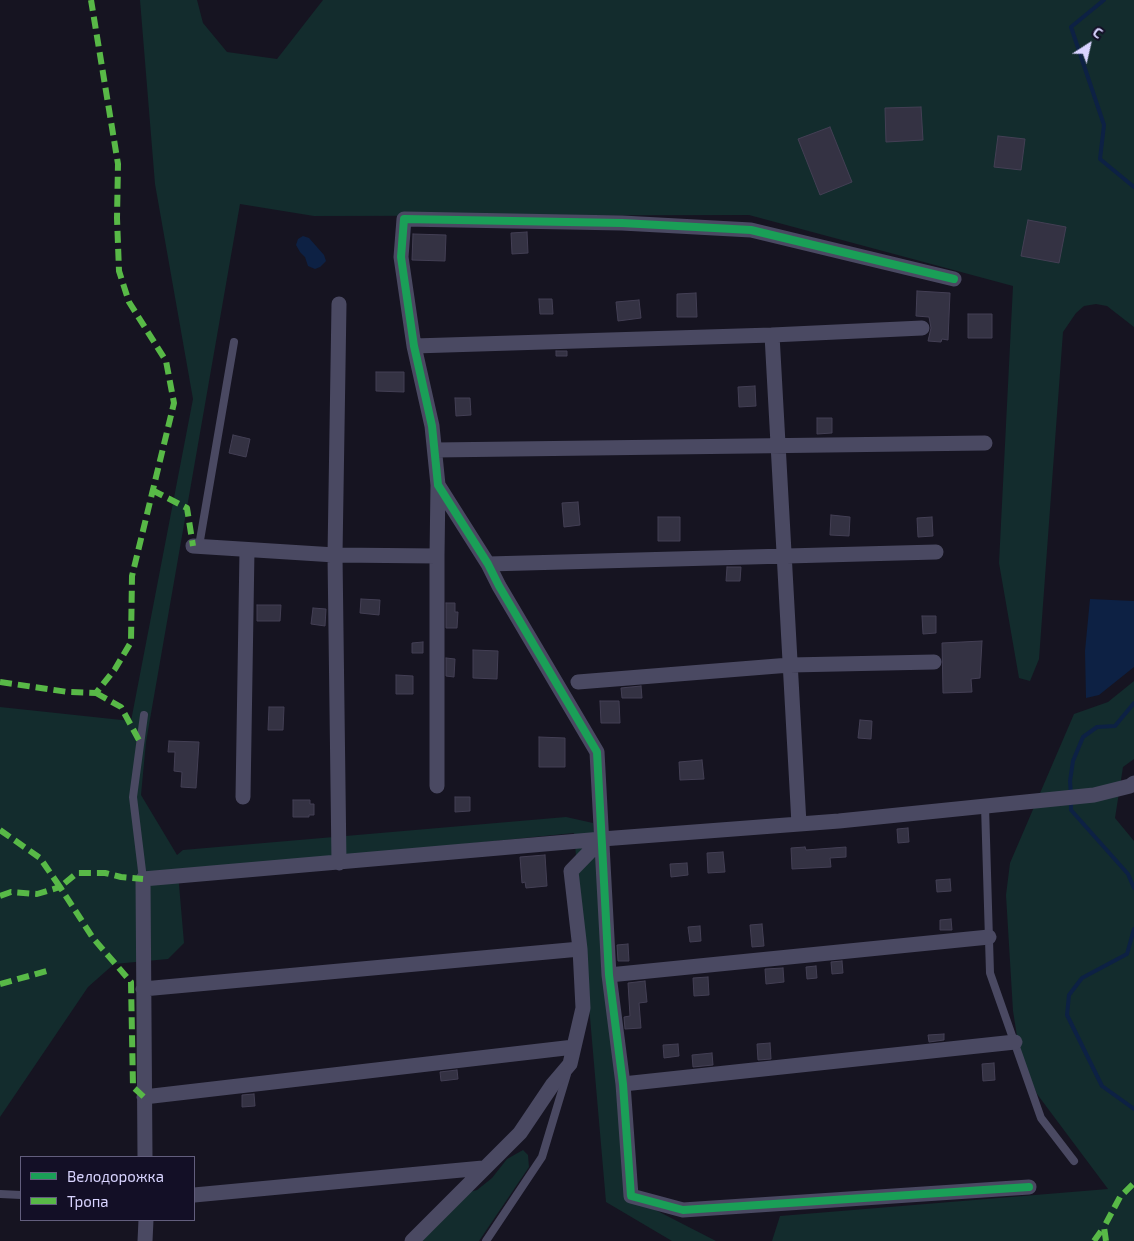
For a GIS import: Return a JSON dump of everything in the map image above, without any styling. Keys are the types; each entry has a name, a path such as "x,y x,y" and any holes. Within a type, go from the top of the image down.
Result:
{"street":[{"path":"437,786 438,485 432,426 414,346 402,257 404,219 622,223 751,230 954,280"},
{"path":"338,304 335,555 339,863"},
{"path":"414,346 772,335 922,328"},
{"path":"772,335 799,824"},
{"path":"435,450 985,443"},
{"path":"438,485 488,564 499,586 597,752 609,975 623,1084 631,1196 683,1210 1029,1187"},
{"path":"196,546 335,555 437,556"},
{"path":"244,797 247,550"},
{"path":"488,564 784,554 936,552"},
{"path":"578,682 790,665 934,662"},
{"path":"145,1156 143,879 602,839 799,824 1094,796 1130,786 1134,783"},
{"path":"412,1241 520,1133 553,1084 570,1064 583,1008 580,949 571,871 602,839"},
{"path":"609,975 989,937"},
{"path":"143,989 580,949"},
{"path":"623,1084 1014,1042"},
{"path":"144,1097 574,1047"},
{"path":"195,1194 483,1168"},
{"path":"145,1241 146,1221"}],"lane":[{"path":"196,546 234,342"},
{"path":"143,879 132,797 144,715"},
{"path":"985,806 990,973 1041,1118 1074,1161"},
{"path":"486,1241 542,1157 570,1064"},
{"path":"0,1194 20,1195"}],"green space":[{"path":"140,0 197,0 203,23 227,52 277,59 323,0 1134,0 1134,327 1107,306 1096,304 1084,306 1076,313 1063,332 1039,659 1030,681 1019,678 999,563 1013,286 749,215 314,216 240,204 146,742 141,795 177,855 183,850 566,817 593,823 636,1200 716,1241 672,1241 606,1202 574,833 178,873 184,943 168,959 114,964 88,987 0,1117 0,707 131,721 193,399 155,184"},
{"path":"1134,681 1134,759 1123,767 1115,818 1134,841 1134,1241 772,1241 780,1216 1108,1189 1037,1094 1020,1055 1013,1011 1006,895 1010,863 1074,714 1108,702"},
{"path":"523,1150 528,1155 529,1167 479,1241 411,1241 458,1195 477,1190 492,1178 507,1159"}],"water":[{"path":"303,236 309,238 324,255 326,261 320,267 315,269 308,266 305,257 296,245 298,239"},
{"path":"1090,599 1134,601 1134,667 1099,695 1086,698 1085,651"}],"building":[{"path":"921,107 923,140 886,142 885,108"},
{"path":"830,127 852,182 820,195 798,139"},
{"path":"998,136 1025,139 1021,170 994,167"},
{"path":"1028,220 1066,227 1059,263 1021,256"},
{"path":"527,232 528,253 512,254 511,233"},
{"path":"413,234 446,235 445,261 412,260"},
{"path":"917,291 950,293 948,340 942,339 941,342 928,341 931,328 929,317 916,316"},
{"path":"696,293 697,317 677,317 677,294"},
{"path":"539,299 552,299 553,314 540,314"},
{"path":"639,300 641,318 618,321 616,302"},
{"path":"968,314 992,314 992,338 968,338"},
{"path":"556,351 567,351 567,356 556,356"},
{"path":"376,372 404,372 404,392 376,391"},
{"path":"755,386 756,406 739,407 738,387"},
{"path":"455,398 470,398 471,415 456,416"},
{"path":"817,418 832,418 832,433 817,434"},
{"path":"233,435 250,439 246,457 229,453"},
{"path":"578,502 580,525 564,527 562,503"},
{"path":"831,515 850,517 849,536 830,535"},
{"path":"658,517 680,517 680,541 658,541"},
{"path":"932,517 933,536 918,537 917,518"},
{"path":"727,567 741,567 740,581 726,581"},
{"path":"361,599 380,600 379,615 360,613"},
{"path":"446,603 455,603 455,612 458,612 457,628 446,628"},
{"path":"257,605 281,605 280,621 257,621"},
{"path":"313,608 326,609 325,626 311,624"},
{"path":"922,616 936,616 936,633 923,634"},
{"path":"982,641 980,678 971,679 972,692 943,693 942,643"},
{"path":"423,642 423,653 412,653 412,643"},
{"path":"473,650 498,651 497,679 473,678"},
{"path":"446,658 455,659 454,677 446,676"},
{"path":"396,675 413,676 413,694 396,694"},
{"path":"641,686 642,698 622,698 621,688"},
{"path":"600,701 619,701 620,723 601,723"},
{"path":"269,707 284,707 283,730 268,730"},
{"path":"860,720 872,721 871,739 858,738"},
{"path":"539,737 565,738 565,767 539,767"},
{"path":"169,741 199,742 196,788 181,787 182,772 174,771 175,752 168,752"},
{"path":"702,760 704,779 680,780 679,762"},
{"path":"455,797 470,797 470,811 455,812"},
{"path":"293,800 310,800 310,804 314,804 314,815 309,815 309,817 293,817"},
{"path":"908,828 909,842 898,843 897,829"},
{"path":"805,847 806,850 846,847 846,857 830,858 831,867 792,869 791,848"},
{"path":"723,852 725,872 708,873 707,853"},
{"path":"545,855 547,886 526,888 525,882 522,883 520,857"},
{"path":"687,863 688,875 671,877 670,864"},
{"path":"950,879 951,891 937,892 936,880"},
{"path":"951,919 952,930 940,930 940,920"},
{"path":"762,924 764,946 752,947 750,925"},
{"path":"700,926 701,941 690,942 688,927"},
{"path":"628,944 629,961 618,961 617,945"},
{"path":"842,961 843,973 832,974 831,962"},
{"path":"816,966 817,978 807,979 806,967"},
{"path":"783,968 784,982 766,984 765,969"},
{"path":"708,977 709,995 694,996 693,978"},
{"path":"645,981 647,1002 639,1003 641,1028 625,1029 624,1017 630,1016 628,983"},
{"path":"944,1034 944,1040 929,1042 928,1035"},
{"path":"770,1043 771,1059 758,1060 757,1044"},
{"path":"678,1044 679,1056 664,1058 663,1045"},
{"path":"712,1053 713,1065 693,1067 692,1055"},
{"path":"994,1063 995,1080 983,1081 982,1064"},
{"path":"457,1070 458,1079 441,1081 440,1072"},
{"path":"254,1094 255,1106 242,1107 242,1095"}],"waterway":[{"path":"1104,0 1071,27 1104,125 1100,159 1134,187"},
{"path":"1071,795 1070,781 1073,761 1083,737 1097,727 1115,726 1134,703"},
{"path":"1071,802 1071,810 1128,874 1134,888"},
{"path":"1134,929 1127,954 1082,978 1069,995 1067,1015 1102,1086 1134,1109"}],"marked path":[{"path":"0,682 68,692 96,693 115,669 131,642 132,576 174,403 166,361 129,302 119,271 117,218 118,164 91,0"},
{"path":"152,490 187,508 193,546"},
{"path":"96,693 121,707 140,742"},
{"path":"0,830 40,858 60,887 77,873 105,873 143,879"},
{"path":"0,896 11,892 37,894 60,887 93,938 131,982 133,1087 144,1097"},
{"path":"0,984 47,971"},
{"path":"1106,1241 1104,1227 1120,1197 1134,1183"},
{"path":"1094,1241 1104,1227"}],"cycle path":[{"path":"954,279 751,230 622,223 404,219 401,257 414,346 432,426 438,485 488,564 499,586 597,752 609,975 623,1084 631,1196 683,1210 1029,1187"}]}
